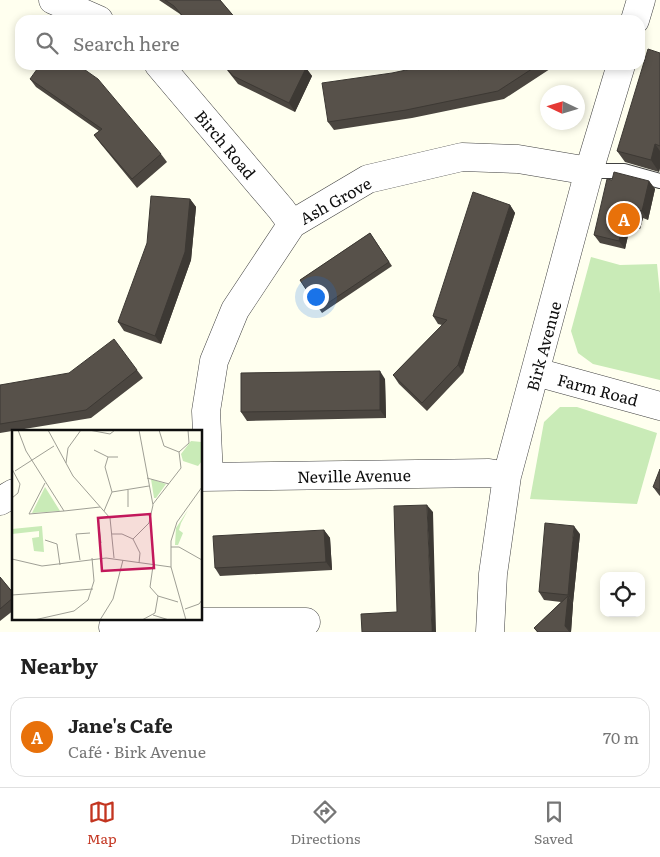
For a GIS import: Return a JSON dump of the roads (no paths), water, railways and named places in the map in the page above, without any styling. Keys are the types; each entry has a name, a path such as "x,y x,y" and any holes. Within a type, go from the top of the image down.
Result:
{"street":[{"path":"53,0 88,15"},
{"name":"Birch Road","path":"164,70 292,224"},
{"name":"Birk Avenue","path":"490,632 493,574 507,476 589,171 619,70"},
{"name":"Ash Grove","path":"205,477 206,411 214,361 235,310 292,224 368,179 462,157 518,159 589,171"},
{"name":"Farm Road","path":"536,372 660,406"},
{"name":"Neville Avenue","path":"205,477 489,473 507,476"},
{"path":"0,502 12,494"},
{"path":"113,627 194,620 306,622"}],"lane":[{"path":"589,171 624,171 660,181"}],"place":[{"name":"Jane's Cafe","path":"624,219"}]}
